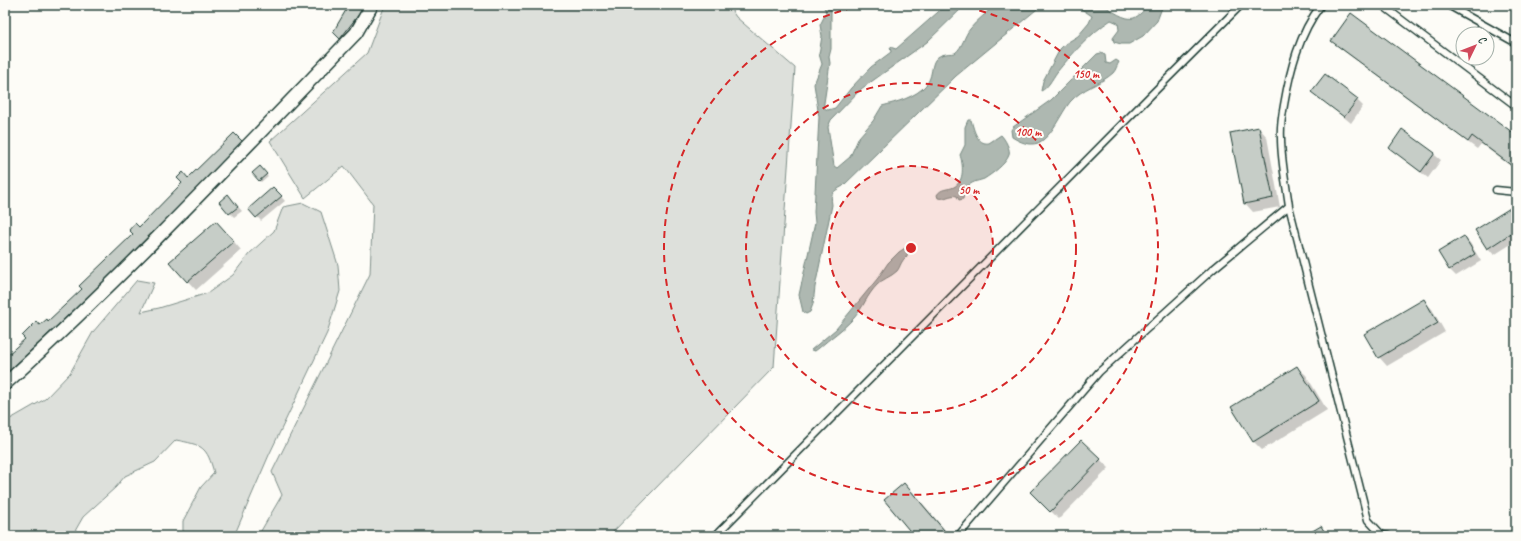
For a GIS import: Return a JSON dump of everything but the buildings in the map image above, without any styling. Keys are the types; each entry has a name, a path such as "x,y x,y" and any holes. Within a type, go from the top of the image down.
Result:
{"street":[{"path":"5,384 60,334 201,193 351,39 372,5"}],"lane":[{"path":"715,536 1099,146 1242,5"},
{"path":"1321,5 1298,46 1287,87 1280,137 1282,157 1289,206 1368,520 1384,536"},
{"path":"1382,5 1516,106"},
{"path":"1448,5 1516,43"},
{"path":"1496,190 1516,192"},
{"path":"958,536 1099,372 1212,270 1289,206"}],"shaded area":[{"path":"385,5 728,5 736,17 795,68 774,367 609,536 258,536 282,495 272,472 370,274 373,204 344,166 305,198 270,141 367,53"},
{"path":"822,5 831,6 830,63 824,103 824,108 828,110 835,108 871,67 891,52 890,47 896,49 946,5 965,5 927,42 861,89 831,120 828,127 834,166 837,168 850,157 859,137 873,121 882,106 906,98 922,89 931,76 936,58 958,51 970,29 995,5 1042,5 956,76 843,186 833,193 831,197 832,205 815,287 813,304 810,312 806,314 803,312 799,295 815,223 814,212 819,117 814,84 822,64 819,54 822,36 820,25 826,13"},
{"path":"1068,5 1104,5 1110,10 1131,19 1138,16 1149,5 1163,5 1157,21 1143,36 1129,44 1114,42 1113,38 1119,30 1118,23 1111,20 1089,37 1075,51 1057,72 1048,86 1041,91 1043,81 1060,49 1078,36 1089,23 1092,16 1083,10"},
{"path":"1101,53 1105,55 1106,63 1110,64 1116,60 1119,62 1114,72 1075,97 1070,102 1048,136 1035,144 1021,142 1012,137 1011,130 1013,127 1051,100 1097,54"},
{"path":"968,120 971,120 977,136 982,142 989,143 1001,135 1009,150 1009,155 1005,162 995,172 984,179 969,185 963,199 959,200 957,196 938,198 937,195 940,191 954,187 958,184 962,177 962,163 960,155 965,145 965,127"},
{"path":"303,203 321,212 338,265 340,291 327,333 269,455 234,536 183,536 183,521 201,487 214,473 209,457 202,448 192,443 176,440 155,462 125,476 116,487 83,517 75,531 80,536 5,536 5,420 12,418 45,399 70,373 93,332 137,280 154,283 141,312 208,293 233,275 249,254 274,231 283,207"},
{"path":"908,246 907,256 897,271 877,285 854,318 815,351 811,350 836,329 878,278 888,263 899,252"}]}
